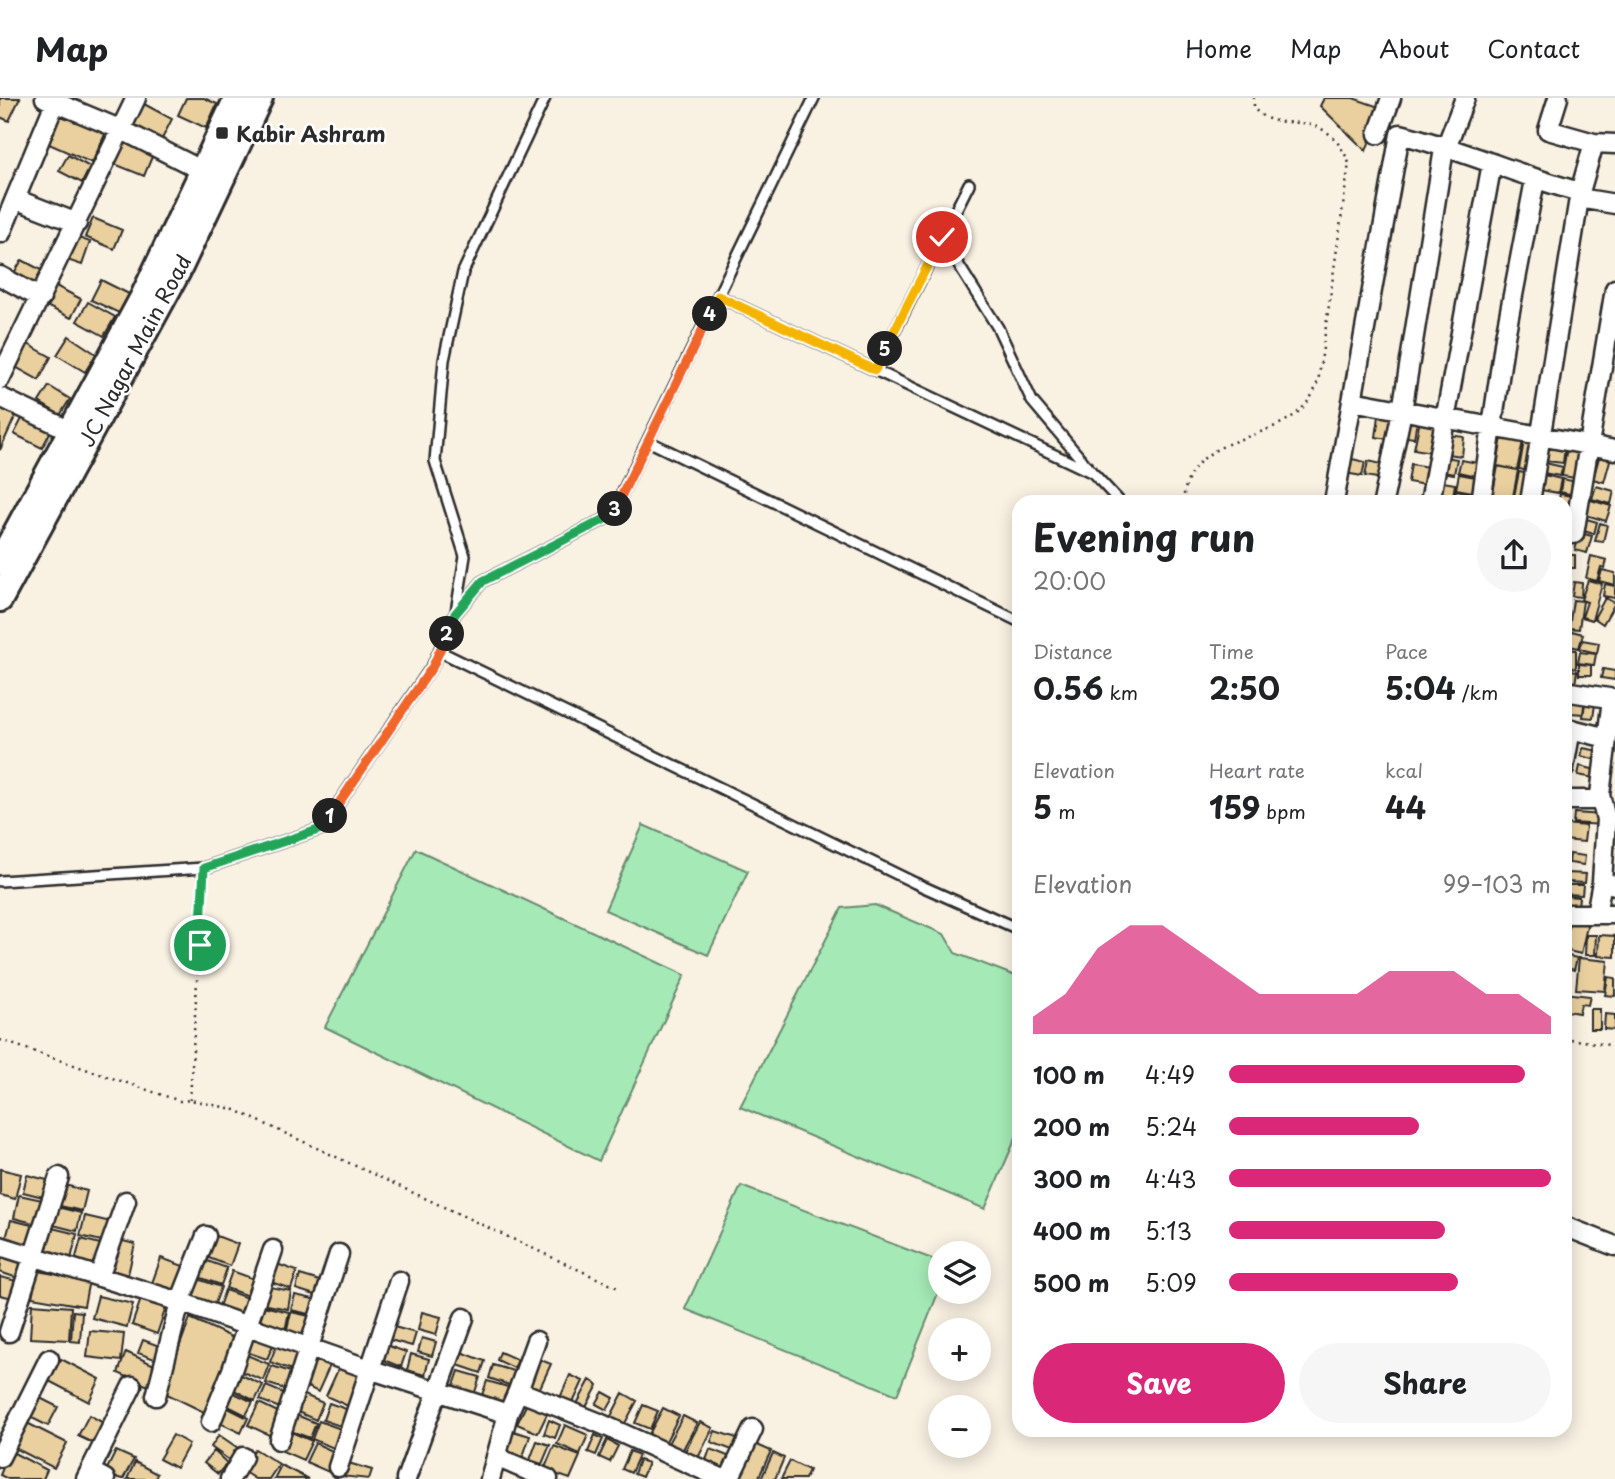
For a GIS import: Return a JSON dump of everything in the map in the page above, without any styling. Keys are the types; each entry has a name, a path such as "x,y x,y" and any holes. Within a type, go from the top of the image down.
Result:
{"main road":[{"name":"JC Nagar Main Road","path":"213,176 237,98"},
{"name":"JC Nagar Main Road","path":"0,562 78,435 143,297 260,98"},
{"name":"JC Nagar Main Road","path":"0,599 16,532"}],"street":[{"path":"0,380 6,355 41,298 136,98"},
{"path":"1378,134 1391,98"},
{"path":"1384,495 1402,411 1446,146 1465,98"},
{"path":"1559,98 1548,130 1594,143 1615,144"},
{"path":"1,233 53,100 122,130 213,176"},
{"path":"1335,495 1400,134 1446,146 1535,180 1615,204"},
{"path":"1531,495 1580,195 1594,143"},
{"path":"1431,495 1492,163"},
{"path":"1481,495 1505,337 1535,180"},
{"path":"15,199 77,223"},
{"path":"0,276 41,298"},
{"path":"1574,534 1615,289"},
{"path":"0,397 78,435"},
{"path":"1353,401 1615,450"},
{"path":"1572,692 1614,699 1601,800 1606,819 1609,884 1596,914"},
{"path":"1572,729 1607,738"},
{"path":"1572,800 1601,800"},
{"path":"1572,914 1615,914"},
{"path":"9,1332 59,1177"},
{"path":"99,1277 126,1200"},
{"path":"1572,1229 1615,1246"},
{"path":"156,1396 180,1302 205,1236"},
{"path":"0,1246 180,1302 372,1370 438,1389 508,1414"},
{"path":"211,1422 273,1250"},
{"path":"279,1440 339,1254"},
{"path":"338,1467 399,1281"},
{"path":"405,1479 464,1318"},
{"path":"490,1479 508,1414 536,1341"},
{"path":"0,1457 7,1424 49,1359"},
{"path":"94,1476 132,1386"},
{"path":"518,1391 597,1422 723,1479"},
{"path":"729,1479 753,1429"},
{"path":"496,1457 548,1479"}],"lane":[{"path":"0,881 204,868 321,829 433,666 455,614 466,556 435,461 444,360 463,272 545,98"},
{"path":"455,614 483,581 611,516 814,98"},
{"path":"875,370 969,184"},
{"path":"942,237 998,328 1032,401 1114,495"},
{"path":"718,296 1093,473"},
{"path":"648,441 1012,618"},
{"path":"439,651 903,877 1012,926"}],"path":[{"path":"1183,495 1184,483 1199,461 1224,445 1280,424 1303,410 1315,394 1319,376 1349,163 1341,144 1322,128 1305,121 1265,118 1254,108 1254,98"},
{"path":"190,1100 204,868"},
{"path":"1572,1039 1615,1046"},
{"path":"0,1040 180,1101 190,1100 233,1109 618,1288"}],"green space":[{"path":"643,825 748,871 708,955 605,910"},
{"path":"416,849 685,975 599,1161 325,1027"},
{"path":"875,905 944,934 955,953 1012,975 1012,1147 985,1209 740,1107 842,908"},
{"path":"741,1186 928,1257 928,1304 934,1304 897,1395 685,1309"}],"building":[{"path":"0,98 20,98 9,121 0,117"},
{"path":"186,98 204,98 217,104 206,128 178,115"},
{"path":"1324,98 1353,98 1382,108 1366,151 1320,106"},
{"path":"144,104 172,119 161,141 133,127"},
{"path":"56,107 107,130 92,163 40,140"},
{"path":"123,138 154,152 144,176 112,163"},
{"path":"68,155 90,167 82,183 59,171"},
{"path":"93,218 122,230 114,249 85,237"},
{"path":"73,236 90,242 82,265 64,259"},
{"path":"22,260 43,271 35,285 14,273"},
{"path":"101,280 129,294 119,313 91,300"},
{"path":"50,283 81,299 71,318 40,303"},
{"path":"88,302 115,317 104,336 77,321"},
{"path":"69,336 96,354 85,372 57,355"},
{"path":"26,343 51,357 39,380 14,366"},
{"path":"49,386 70,399 60,415 39,402"},
{"path":"0,400 19,408 0,450"},
{"path":"25,413 53,427 42,448 14,434"},
{"path":"1379,416 1396,418 1393,440 1376,437"},
{"path":"1402,418 1417,421 1414,438 1399,436"},
{"path":"1420,420 1443,424 1437,453 1414,449"},
{"path":"1443,434 1464,437 1462,456 1440,453"},
{"path":"1502,437 1523,441 1517,470 1497,466"},
{"path":"1524,441 1539,444 1534,472 1519,469"},
{"path":"1548,444 1565,446 1563,463 1546,461"},
{"path":"1567,447 1588,451 1583,479 1562,476"},
{"path":"1600,454 1611,457 1604,482 1593,479"},
{"path":"1440,456 1457,459 1454,474 1437,471"},
{"path":"1348,458 1365,462 1362,476 1345,473"},
{"path":"1461,460 1484,464 1481,477 1458,472"},
{"path":"1368,461 1386,465 1383,479 1365,476"},
{"path":"1545,463 1563,467 1560,476 1543,473"},
{"path":"1411,464 1434,468 1431,486 1408,482"},
{"path":"1498,466 1518,470 1513,495 1493,495"},
{"path":"1519,472 1534,475 1530,495 1514,495"},
{"path":"1459,474 1481,478 1478,493 1456,489"},
{"path":"1544,475 1561,479 1558,493 1541,490"},
{"path":"1562,479 1582,483 1579,496 1560,492"},
{"path":"1437,481 1455,484 1453,495 1434,495"},
{"path":"1596,486 1614,491 1611,504 1592,499"},
{"path":"1456,490 1477,494 1477,495 1455,495"},
{"path":"1572,496 1577,497 1572,513"},
{"path":"1587,499 1611,506 1606,521 1583,514"},
{"path":"1583,518 1597,522 1594,534 1580,530"},
{"path":"1600,523 1607,525 1603,542 1595,541"},
{"path":"1580,533 1592,536 1587,553 1575,550"},
{"path":"1572,555 1575,555 1575,568 1572,568"},
{"path":"1591,556 1607,560 1605,568 1601,567 1597,581 1586,578"},
{"path":"1602,570 1615,573 1615,585 1599,581"},
{"path":"1588,580 1602,584 1592,620 1582,617 1587,602 1581,600"},
{"path":"1574,582 1582,583 1581,597 1572,596"},
{"path":"1605,584 1615,586 1615,598 1603,596"},
{"path":"1605,598 1615,603 1603,624 1594,618"},
{"path":"1573,600 1583,601 1579,629 1572,628"},
{"path":"1572,631 1583,634 1579,648 1572,646"},
{"path":"1582,640 1599,643 1597,653 1580,649"},
{"path":"1572,650 1576,650 1576,668 1572,668"},
{"path":"1580,652 1596,654 1594,665 1578,663"},
{"path":"1579,664 1591,665 1591,675 1579,675"},
{"path":"1603,669 1615,671 1615,680 1601,678"},
{"path":"1572,670 1577,671 1572,691"},
{"path":"1572,696 1585,697 1583,714 1572,713"},
{"path":"1586,696 1596,698 1593,718 1583,717"},
{"path":"1583,748 1599,751 1597,760 1581,756"},
{"path":"1580,766 1596,770 1594,778 1578,775"},
{"path":"1574,813 1603,815 1602,825 1573,823"},
{"path":"1572,825 1586,826 1584,842 1572,841"},
{"path":"1572,854 1585,856 1584,865 1572,863"},
{"path":"1572,873 1586,874 1585,883 1572,882"},
{"path":"1572,885 1583,885 1582,895 1572,894"},
{"path":"1572,896 1579,897 1577,916 1572,915"},
{"path":"1572,917 1588,921 1581,954 1572,952"},
{"path":"1586,935 1596,935 1595,955 1585,955"},
{"path":"1599,935 1615,936 1615,957 1598,956"},
{"path":"1572,957 1577,958 1572,969"},
{"path":"1579,958 1608,961 1605,991 1576,989"},
{"path":"1608,977 1615,978 1615,996 1605,995"},
{"path":"1572,994 1590,996 1588,1005 1581,1004 1579,1013 1572,1012"},
{"path":"1590,1009 1600,1009 1600,1029 1590,1029"},
{"path":"1605,1014 1615,1015 1615,1030 1604,1029"},
{"path":"0,1169 21,1174 15,1199 0,1195"},
{"path":"27,1175 51,1181 47,1198 23,1192"},
{"path":"65,1185 87,1191 82,1211 60,1206"},
{"path":"19,1195 47,1201 41,1225 14,1218"},
{"path":"57,1207 81,1213 77,1231 53,1225"},
{"path":"85,1216 111,1222 106,1242 80,1236"},
{"path":"11,1220 40,1227 34,1250 5,1242"},
{"path":"52,1228 77,1234 71,1259 46,1253"},
{"path":"214,1235 238,1244 230,1266 206,1257"},
{"path":"81,1239 104,1245 99,1266 75,1261"},
{"path":"115,1239 135,1244 127,1279 106,1274"},
{"path":"2,1253 27,1263 20,1279 0,1272"},
{"path":"161,1258 189,1268 178,1296 151,1286"},
{"path":"199,1258 227,1268 221,1285 193,1275"},
{"path":"274,1263 297,1271 291,1289 268,1281"},
{"path":"37,1271 89,1280 84,1306 32,1297"},
{"path":"232,1271 257,1280 251,1297 226,1288"},
{"path":"300,1275 323,1282 318,1296 296,1289"},
{"path":"0,1277 17,1281 13,1298 0,1295"},
{"path":"192,1277 221,1287 214,1306 185,1296"},
{"path":"265,1286 291,1291 288,1309 262,1304"},
{"path":"225,1290 250,1299 243,1319 218,1309"},
{"path":"295,1295 318,1300 314,1315 291,1310"},
{"path":"98,1296 133,1304 127,1327 92,1318"},
{"path":"142,1296 167,1304 157,1334 132,1325"},
{"path":"32,1304 71,1307 69,1340 30,1338"},
{"path":"263,1306 289,1312 285,1331 258,1326"},
{"path":"73,1311 82,1312 80,1342 71,1341"},
{"path":"291,1312 314,1317 308,1338 286,1333"},
{"path":"422,1312 441,1317 436,1335 418,1330"},
{"path":"190,1318 238,1340 210,1415 163,1392"},
{"path":"394,1327 416,1333 412,1346 390,1340"},
{"path":"90,1331 124,1334 121,1361 87,1357"},
{"path":"251,1334 274,1343 267,1359 244,1351"},
{"path":"422,1338 436,1342 432,1356 418,1352"},
{"path":"143,1340 165,1348 160,1361 138,1353"},
{"path":"277,1344 302,1353 295,1371 270,1362"},
{"path":"386,1345 406,1352 401,1367 381,1359"},
{"path":"459,1351 485,1361 481,1373 455,1364"},
{"path":"126,1352 161,1368 153,1388 118,1373"},
{"path":"500,1352 518,1360 514,1368 497,1360"},
{"path":"244,1354 269,1364 263,1380 237,1370"},
{"path":"311,1354 331,1363 318,1392 298,1382"},
{"path":"411,1354 429,1359 425,1375 407,1370"},
{"path":"536,1358 551,1364 539,1390 525,1383"},
{"path":"61,1359 100,1379 89,1402 49,1381"},
{"path":"341,1363 363,1374 348,1406 326,1396"},
{"path":"493,1365 520,1373 515,1387 489,1378"},
{"path":"272,1366 297,1374 291,1391 266,1383"},
{"path":"459,1371 480,1377 474,1395 453,1388"},
{"path":"237,1373 263,1385 255,1401 230,1388"},
{"path":"570,1375 583,1381 573,1403 560,1398"},
{"path":"590,1380 598,1385 585,1409 577,1404"},
{"path":"487,1381 508,1387 504,1402 482,1395"},
{"path":"266,1386 288,1395 282,1409 260,1400"},
{"path":"230,1391 253,1402 246,1415 224,1404"},
{"path":"603,1392 614,1398 607,1410 596,1404"},
{"path":"300,1393 323,1403 316,1420 293,1410"},
{"path":"623,1393 637,1401 623,1427 609,1420"},
{"path":"40,1398 58,1407 48,1426 30,1417"},
{"path":"259,1403 282,1414 271,1436 248,1425"},
{"path":"329,1403 352,1411 346,1428 323,1420"},
{"path":"527,1403 548,1412 538,1433 517,1424"},
{"path":"643,1405 658,1411 650,1429 635,1423"},
{"path":"224,1406 248,1418 241,1433 216,1421"},
{"path":"663,1408 679,1416 664,1445 648,1436"},
{"path":"294,1414 316,1423 310,1438 288,1430"},
{"path":"89,1415 109,1426 99,1446 78,1436"},
{"path":"683,1416 697,1423 681,1453 667,1445"},
{"path":"549,1420 560,1425 555,1438 544,1434"},
{"path":"319,1421 349,1432 341,1451 312,1439"},
{"path":"25,1422 67,1443 54,1468 13,1447"},
{"path":"700,1422 713,1428 697,1460 684,1453"},
{"path":"565,1425 588,1435 580,1454 557,1444"},
{"path":"289,1431 312,1441 303,1460 280,1450"},
{"path":"513,1431 530,1436 521,1462 504,1456"},
{"path":"715,1431 737,1438 732,1450 711,1442"},
{"path":"173,1435 189,1444 176,1468 159,1459"},
{"path":"219,1435 238,1448 229,1460 211,1447"},
{"path":"595,1435 603,1439 596,1455 588,1452"},
{"path":"607,1440 618,1446 610,1462 599,1457"},
{"path":"537,1441 550,1445 542,1464 530,1460"},
{"path":"315,1443 339,1454 331,1473 306,1462"},
{"path":"755,1444 771,1451 758,1479 740,1479"},
{"path":"554,1446 580,1456 570,1479 544,1470"},
{"path":"255,1449 279,1464 269,1479 255,1479 241,1470"},
{"path":"710,1449 733,1458 727,1474 704,1466"},
{"path":"10,1451 47,1470 43,1479 8,1479 0,1475"},
{"path":"116,1451 134,1459 123,1479 104,1475"},
{"path":"214,1451 227,1463 218,1474 204,1463"},
{"path":"630,1451 639,1455 631,1473 622,1469"},
{"path":"773,1453 784,1458 775,1479 761,1479"},
{"path":"639,1460 648,1463 642,1477 634,1474"},
{"path":"790,1461 809,1470 805,1479 781,1479"},
{"path":"135,1462 157,1474 155,1479 127,1479"},
{"path":"345,1462 372,1470 369,1479 340,1476"},
{"path":"281,1465 308,1479 274,1479"}],"place":[{"name":"Kabir Ashram","path":"222,133"}],"route":[{"path":"200,945 204,868 321,829 433,666 455,614 483,581 611,516 718,296 875,370 942,237"}]}
